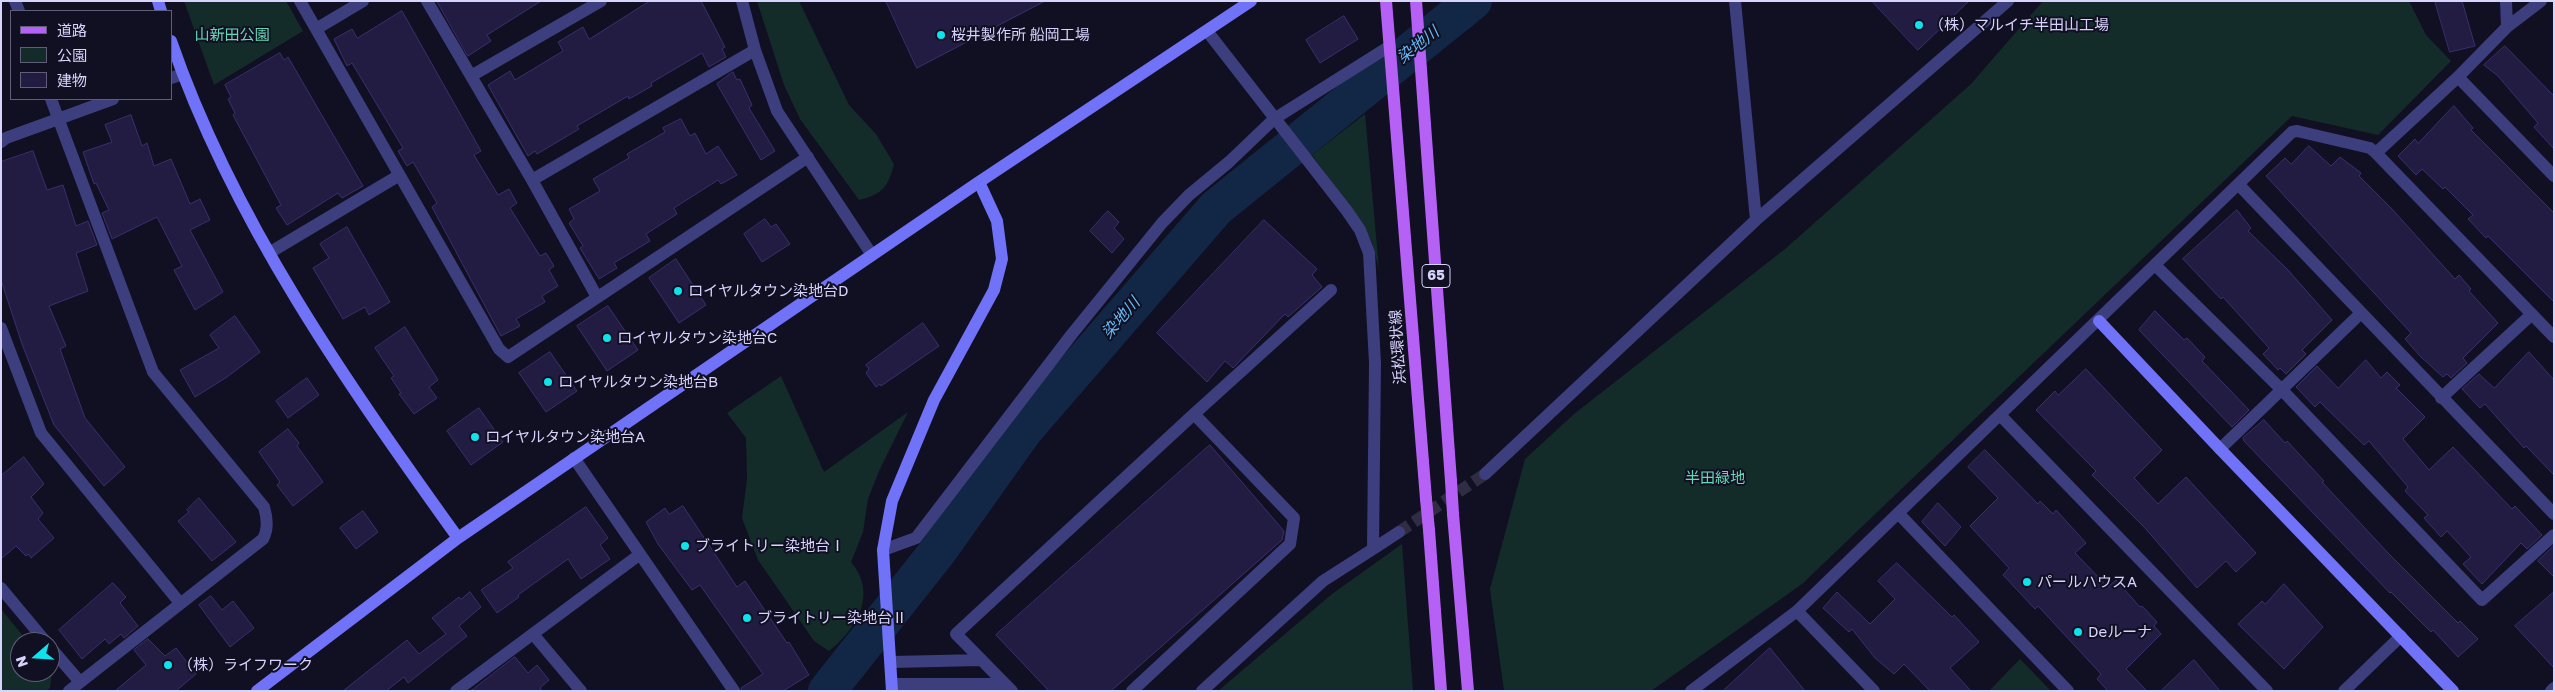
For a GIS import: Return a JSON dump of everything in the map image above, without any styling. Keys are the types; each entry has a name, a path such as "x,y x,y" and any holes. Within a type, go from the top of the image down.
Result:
{"main road":[{"name":"浜松環状線","path":"1386,1 1441,691"},
{"name":"65","path":"1416,1 1453,514 1468,691"}],"street":[{"path":"300,1 398,176 499,349 508,357 517,353 808,158"},
{"path":"316,29 363,1"},
{"path":"427,1 598,297"},
{"path":"471,76 601,1"},
{"path":"742,1 755,50 777,111 872,255"},
{"path":"257,691 458,538 979,182 1251,1"},
{"path":"1735,1 1756,220"},
{"path":"1485,474 1756,220 2008,1"},
{"path":"2506,1 2507,27"},
{"path":"2376,153 2507,27 2541,1"},
{"path":"1207,32 1358,226 1369,253 1374,363 1373,549"},
{"path":"883,550 916,538 1072,334 1162,223 1189,195 1229,162 1274,119 1390,46"},
{"path":"172,47 177,76 245,212 297,302 458,538"},
{"path":"532,180 755,50"},
{"path":"2458,76 2554,176"},
{"path":"51,100 153,372 264,507 266,515 266,534 262,539 69,691"},
{"path":"1,142 6,138 110,100"},
{"path":"1691,691 1797,611 2156,266 2292,132 2297,131 2370,148 2554,337"},
{"path":"269,253 398,176"},
{"path":"979,182 999,228 1002,259 1000,272 994,290 934,400 905,466 892,501 883,550 893,688 1009,687"},
{"path":"2239,185 2554,514"},
{"path":"2156,266 2282,390 2482,600 2554,535"},
{"path":"1009,687 956,634 1331,290"},
{"path":"2220,449 2361,313"},
{"path":"2442,398 2532,314"},
{"path":"2099,321 2453,691"},
{"path":"1,328 41,433 180,603"},
{"path":"1132,691 1290,544 1294,518 1194,414"},
{"path":"2000,415 2266,691"},
{"path":"574,458 734,691"},
{"path":"1899,514 2068,691"},
{"path":"1202,691 1323,581 1398,532"},
{"path":"456,691 639,555"},
{"path":"1,588 38,632"},
{"path":"1797,611 1874,691"},
{"path":"533,634 581,691"},
{"path":"2344,691 2401,636"},
{"path":"891,656 981,660"},
{"path":"60,658 80,682"}],"green space":[{"name":"山新田公園","path":"184,1 286,1 303,31 214,85"},
{"path":"757,1 799,1 849,105 876,134 894,164 887,184 879,192 859,200 800,119 784,85"},
{"name":"半田緑地","path":"2043,1 2409,1 2426,35 2451,61 2378,135 2292,116 1802,584 1651,691 1504,691 1490,589 1525,459 1574,414 1785,249 1971,84"},
{"path":"1365,114 1379,269 1372,243 1361,222 1312,155"},
{"path":"781,376 824,472 908,412 879,471 868,499 863,532 851,562 859,574 863,586 861,610 848,632 829,651 814,641 758,560 742,518 747,479 746,438 727,413"},
{"path":"1402,544 1413,691 1218,691 1332,594"},
{"path":"1,609 20,632 10,632 10,682 51,682 50,688 46,691 1,691"},
{"path":"2020,659 2051,691 1989,691"}],"building":[{"path":"437,1 541,1 487,35 491,41 468,56"},
{"path":"650,1 701,1 725,47 722,49 726,57 709,67 702,53 651,83 652,86 629,99 628,96 577,126 579,129 537,154 535,151 528,156 488,85 510,71 515,80 563,51 558,42 583,27 589,39"},
{"name":"桜井製作所 船岡工場","path":"886,1 1045,1 917,68"},
{"name":"（株）マルイチ半田山工場","path":"1872,1 1969,1 1918,50"},
{"path":"2435,1 2462,1 2475,46 2450,52"},
{"path":"402,11 481,151 474,155 498,195 509,189 517,203 510,208 540,256 546,253 554,266 549,270 558,286 542,296 545,302 516,319 520,326 501,336 432,207 437,203 413,162 407,166 398,151 403,148 352,63 347,66 334,39 352,29 357,38"},
{"path":"1344,16 1358,39 1320,63 1306,40"},
{"path":"2505,46 2554,96 2554,149 2534,127 2538,123 2498,76 2484,65"},
{"path":"280,53 284,60 288,57 363,186 342,198 338,193 287,225 276,208 281,205 233,115 235,113 228,99 231,97 225,85"},
{"path":"733,72 737,80 740,79 752,105 749,108 775,151 761,160 717,84"},
{"path":"2454,106 2473,128 2471,130 2554,213 2554,302 2488,236 2486,238 2468,219 2473,215 2445,187 2443,189 2422,169 2416,175 2398,156 2415,139 2418,143"},
{"path":"131,115 142,146 147,143 154,166 171,159 190,204 200,199 210,220 190,230 223,292 195,310 174,270 182,266 157,217 112,239 102,213 109,210 96,183 94,184 83,152 112,142 105,125"},
{"path":"681,119 690,136 695,133 706,154 718,146 737,175 721,184 718,180 674,208 677,214 646,234 650,241 614,263 617,268 599,279 580,248 583,246 569,223 574,219 569,209 600,191 593,179 629,158 627,154 665,132 663,128"},
{"path":"2309,146 2331,166 2340,157 2361,173 2359,176 2392,209 2455,279 2459,275 2471,289 2469,291 2498,323 2463,358 2467,363 2451,378 2447,374 2443,377 2420,356 2405,339 2411,333 2266,176 2285,158 2291,164"},
{"path":"33,151 47,190 63,185 76,226 88,221 97,245 76,253 88,291 49,306 66,346 60,349 85,418 125,467 104,486 54,425 22,344 1,280 1,162"},
{"path":"2237,210 2251,228 2248,231 2288,270 2332,320 2302,350 2306,354 2286,374 2280,368 2278,370 2263,354 2269,348 2223,297 2221,299 2183,259"},
{"path":"1108,211 1119,222 1114,228 1124,239 1112,253 1090,231"},
{"path":"765,219 771,227 776,224 790,244 762,262 744,234"},
{"path":"1264,220 1317,269 1312,275 1322,287 1288,317 1285,314 1233,368 1225,361 1207,382 1157,333"},
{"path":"347,227 390,302 369,315 365,307 343,319 313,268 329,258 320,244"},
{"name":"ロイヤルタウン染地台D","path":"676,259 706,305 679,323 649,278"},
{"name":"ロイヤルタウン染地台C","path":"608,306 638,350 607,371 577,326"},
{"path":"2155,311 2184,340 2187,338 2205,357 2202,361 2249,410 2232,427 2139,330"},
{"path":"235,316 260,352 227,377 195,397 180,370 219,348 210,335"},
{"path":"923,323 939,346 881,386 880,384 876,387 866,373 869,369 866,365"},
{"path":"405,327 438,380 429,387 437,398 414,414 399,394 401,393 391,378 394,376 375,348"},
{"name":"ロイヤルタウン染地台B","path":"550,352 577,391 546,412 519,373"},
{"path":"2529,352 2554,380 2554,475 2526,446 2524,448 2485,404 2480,408 2462,389 2479,374 2494,388"},
{"path":"2366,360 2381,378 2387,372 2400,385 2396,388 2425,417 2403,439 2429,470 2453,447 2512,509 2515,506 2542,535 2527,549 2521,543 2482,584 2463,564 2471,557 2447,531 2441,537 2424,518 2428,515 2405,491 2408,487 2369,441 2364,445 2320,402 2315,407 2296,387 2317,366 2338,388"},
{"path":"2086,369 2162,450 2134,478 2158,504 2186,477 2256,553 2236,572 2226,561 2197,588 2145,528 2092,475 2096,471 2036,410 2055,391 2058,395"},
{"path":"307,378 319,395 288,418 276,401"},
{"name":"ロイヤルタウン染地台A","path":"479,408 503,442 471,465 447,431"},
{"path":"2264,420 2285,443 2287,441 2389,554 2458,623 2460,621 2478,639 2458,657 2433,630 2431,632 2390,593 2244,441 2243,438"},
{"path":"288,429 299,443 297,446 323,482 293,506 277,485 280,482 259,452"},
{"path":"1210,445 1284,531 1282,540 1111,691 1049,691 996,635"},
{"path":"1985,450 2038,504 2040,501 2053,514 2056,510 2086,543 2075,553 2108,587 2116,580 2140,607 2142,606 2157,622 2154,626 2161,634 2126,669 2147,691 2108,691 2097,679 2101,674 2038,606 2035,609 2003,575 2009,568 1970,526 1998,498 1968,467"},
{"path":"24,457 44,484 31,497 43,513 38,519 54,538 31,558 28,554 26,556 16,546 1,559 1,476"},
{"path":"199,498 236,542 212,561 178,521 189,512 187,510"},
{"path":"1938,503 1961,527 1945,546 1922,522"},
{"path":"683,506 737,587 745,581 787,643 789,642 809,675 783,691 742,691 741,688 763,674 700,585 692,590 658,544 646,522 665,508 669,514"},
{"path":"586,507 608,538 600,545 610,559 581,579 568,559 518,595 519,597 497,613 481,590 513,568 508,562"},
{"path":"363,511 378,532 356,549 340,528"},
{"path":"2554,548 2554,577 2538,561"},
{"path":"1897,563 1952,617 1954,615 1979,642 1950,668 1971,691 1930,691 1904,664 1894,674 1875,658 1852,629 1849,632 1823,608 1837,592 1870,624 1895,599 1878,581"},
{"path":"113,583 126,597 120,603 138,626 124,638 121,634 109,644 105,639 82,659 59,630"},
{"path":"2284,584 2323,627 2284,669 2238,624 2262,601 2265,604"},
{"path":"470,592 481,607 459,626 467,636 408,683 404,677 386,691 343,691 407,640 419,654 446,634 432,618 459,597 461,599"},
{"path":"2554,592 2554,668 2515,626"},
{"path":"211,596 222,610 233,601 254,628 230,647 199,605"},
{"name":"（株）ライフワーク","path":"148,639 165,656 176,648 196,674 176,691 115,691 146,665 134,650"},
{"path":"1770,648 1805,691 1723,691"},
{"path":"515,657 528,673 537,665 549,680 540,688 542,691 471,691"},
{"path":"2194,660 2220,691 2161,691"}],"waterway":[{"name":"染地川","path":"827,691 938,551 1024,430 1216,208 1473,1"}],"tunnel":[{"path":"1399,532 1485,474"}],"place":[{"name":"（株）マルイチ半田山工場","path":"1919,25"},
{"name":"桜井製作所 船岡工場","path":"941,35"},
{"name":"ロイヤルタウン染地台D","path":"678,291"},
{"name":"ロイヤルタウン染地台C","path":"607,338"},
{"name":"ロイヤルタウン染地台B","path":"548,382"},
{"name":"ロイヤルタウン染地台A","path":"475,437"},
{"name":"ブライトリー染地台Ⅰ","path":"685,546"},
{"name":"パールハウスA","path":"2027,582"},
{"name":"ブライトリー染地台Ⅱ","path":"747,618"},
{"name":"Deルーナ","path":"2078,632"},
{"name":"（株）ライフワーク","path":"168,665"}]}
